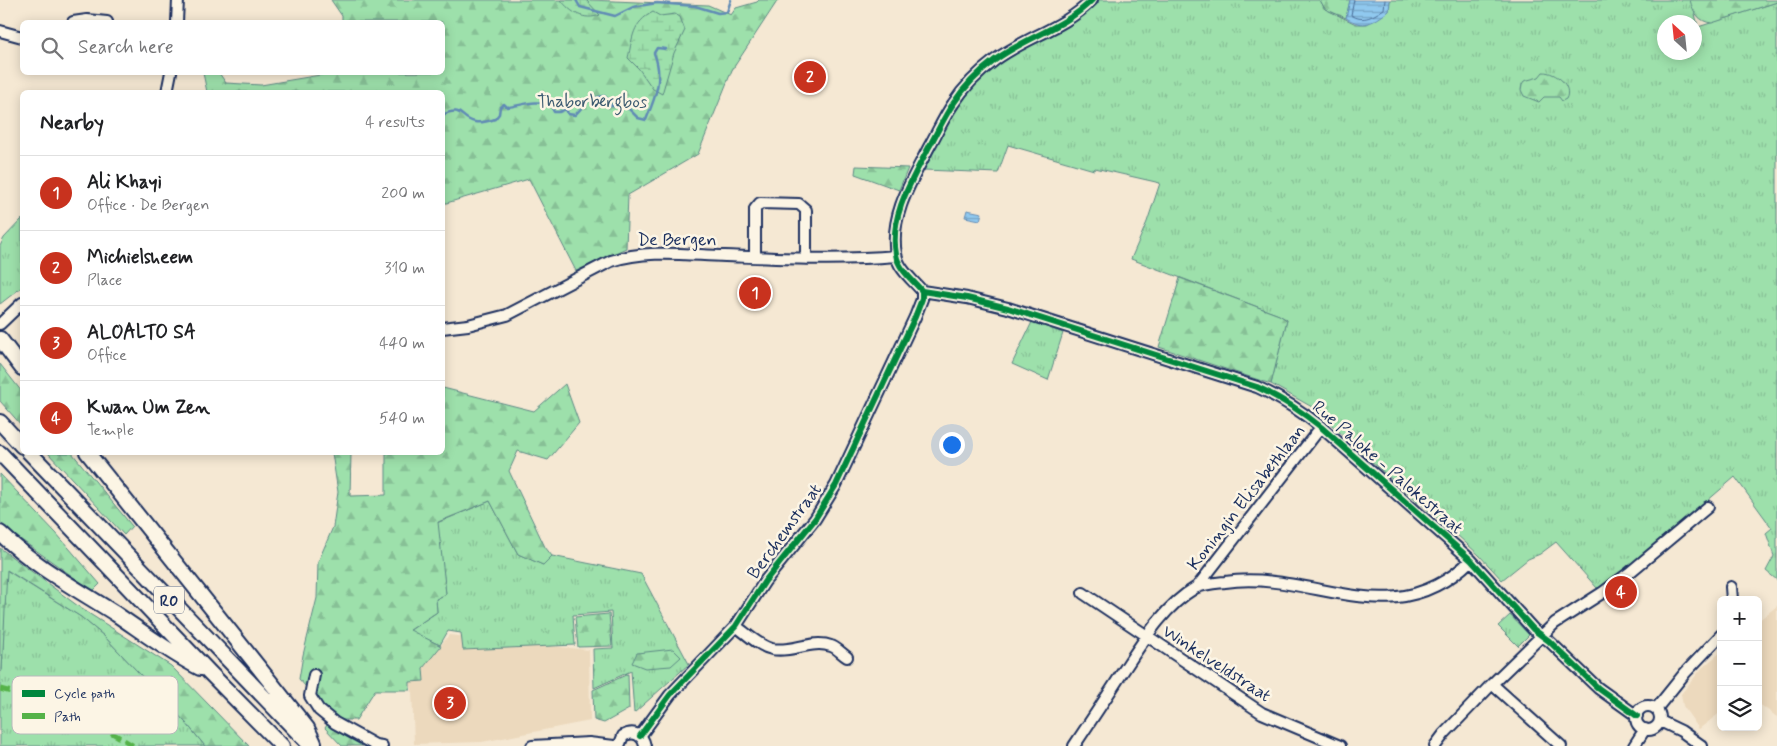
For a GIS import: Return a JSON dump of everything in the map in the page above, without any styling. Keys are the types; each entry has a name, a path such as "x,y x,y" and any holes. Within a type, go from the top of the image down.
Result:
{"highway":[{"path":"0,339 20,365"},
{"path":"0,422 20,444"},
{"name":"R0","path":"0,454 282,746"},
{"name":"R0","path":"32,455 311,746"},
{"path":"89,455 307,728 316,746"},
{"path":"0,533 46,569 177,657 210,673"}],"street":[{"path":"176,20 178,0"},
{"path":"922,291 901,267 896,256 896,231 904,198 952,105 966,86 985,67 1012,49 1083,9 1092,0"},
{"path":"0,32 20,37"},
{"path":"167,90 170,75"},
{"path":"754,257 755,209 760,203 799,204 806,210 806,258"},
{"name":"De Bergen","path":"445,328 468,325 507,315 611,261 628,255 663,254 806,258 896,256"},
{"name":"Rue Paloke - Palokestraat","path":"922,291 967,298 1033,316 1256,387 1280,397 1298,408 1321,427 1470,560 1528,624 1598,688 1637,716 1638,724 1645,729"},
{"name":"Berchemstraat","path":"640,736 670,695 736,626 764,581 815,520 836,486 915,317 922,299 922,291"},
{"path":"0,324 20,305"},
{"name":"Koningin Elisabethlaan","path":"1074,746 1146,636 1166,612 1197,587 1321,427"},
{"path":"1435,746 1492,684 1542,635 1555,624 1602,594 1708,507"},
{"path":"1197,587 1241,580 1271,582 1369,598 1393,598 1415,594 1430,588 1447,579 1470,560"},
{"path":"1731,587 1732,596"},
{"name":"Winkelveldstraat","path":"1083,594 1262,713 1340,746"},
{"path":"736,626 770,648 783,650 815,644 832,646 847,657"},
{"path":"1656,708 1685,672 1717,639"},
{"path":"314,675 310,696 319,710 335,723 375,745 382,746"},
{"path":"1492,684 1561,746"},
{"path":"1637,716 1644,706 1652,706 1659,712 1660,721"},
{"path":"1634,746 1645,729 1652,729 1660,721"},
{"path":"1660,721 1681,731 1702,746"},
{"path":"619,746 623,736 632,733 640,736 644,740 645,746"},
{"path":"532,746 589,743 614,746"}],"shaded area":[{"path":"1777,606 1777,717 1762,706 1762,618"},
{"path":"449,635 589,650 590,721 482,742 414,744 412,689 410,682 424,681 423,668"},
{"path":"1717,655 1717,715 1699,729 1683,706 1681,694 1702,668"}],"green space":[{"name":"Thaborbergbos","path":"331,0 590,0 708,5 731,15 736,8 759,0 778,0 732,70 698,154 628,195 626,248 576,271 529,179 445,203 445,90 207,90 203,75 220,75 226,83 261,85 320,75 445,75 445,20 342,20 342,16"},
{"path":"561,0 586,0 600,15 589,17 578,15"},
{"path":"1099,0 1320,0 1325,9 1356,24 1367,24 1389,11 1390,0 1692,0 1695,15 1657,15 1657,60 1702,60 1702,26 1777,2 1777,580 1766,571 1774,556 1766,533 1772,528 1735,477 1604,587 1597,588 1556,542 1540,554 1528,559 1502,580 1456,534 1380,469 1312,407 1271,384 1287,320 1279,315 1131,259 1147,222 1160,183 1095,168 1094,170 1008,145 998,173 924,170 956,111 976,84 988,72 1014,53 1077,18"},
{"path":"1320,0 1350,0 1346,18 1325,9"},
{"path":"1690,0 1777,0 1777,2 1712,23 1704,21 1702,15 1696,15"},
{"path":"653,12 660,16 675,14 680,17 685,30 674,53 662,94 653,89 639,69 628,58 634,31 646,16"},
{"path":"1543,72 1553,74 1562,81 1567,89 1566,99 1562,101 1559,97 1544,97 1539,102 1524,96 1521,90 1524,81 1539,77"},
{"path":"856,166 908,168 899,190 855,174"},
{"path":"20,221 20,289 0,304 0,246 4,238"},
{"path":"1180,278 1279,315 1287,320 1271,384 1159,347"},
{"path":"1032,322 1063,333 1048,380 1012,364"},
{"path":"0,364 20,389 20,424 0,401"},
{"path":"565,384 579,423 548,460 518,451 509,471 545,547 552,556 543,565 518,554 490,501 438,522 446,594 436,599 437,612 410,630 441,646 423,668 424,681 410,682 410,690 375,690 356,720 335,720 299,679 317,598 318,562 333,527 338,492 332,455 351,455 350,496 386,495 386,455 445,455 445,389 534,411"},
{"path":"50,455 74,455 132,526 124,535"},
{"path":"0,474 56,533 100,584 93,591 13,534 0,522"},
{"path":"490,501 518,554 543,565 552,556 641,574 689,664 634,713 631,671 594,688 593,649 613,648 611,612 573,615 575,645 463,650 461,633 448,631 440,645 409,631 437,612 436,599 446,594 437,523"},
{"path":"0,548 82,609 171,666 249,746 205,746 178,714 178,676 142,676 104,636 81,617 7,570 2,670 0,673"},
{"path":"6,570 81,617 104,636 142,676 12,676 12,734 178,734 178,714 205,746 0,746 0,673 2,670"},
{"path":"609,614 612,646 578,647 575,617"},
{"path":"1510,615 1529,635 1518,646 1498,626"},
{"path":"673,649 681,657 671,666 645,668 632,663 637,653"},
{"path":"628,674 629,709 604,723 594,720 593,690"},
{"path":"329,722 378,746 342,746 325,728"}],"water":[{"path":"1350,0 1390,0 1389,11 1368,23 1358,23 1346,18"},
{"path":"967,210 982,213 980,220 965,217"}],"waterway":[{"path":"576,0 580,7 615,16 633,7 657,3 695,6 718,13 727,12 731,0"},
{"path":"445,114 454,111 475,122 482,122 495,119 499,114 500,107 504,104 507,107 540,103 551,106 554,112 566,109 568,114 575,115 590,99 604,96 609,100 611,106 618,106 623,103 638,118 646,120 657,88 658,71 654,53 657,48 666,49"}],"marked path":[{"path":"0,689 12,692"},
{"path":"114,734 134,746"}],"cycle path":[{"path":"922,291 897,259 896,226 909,185 947,114 967,86 989,65 1019,45 1070,18 1092,0"},
{"path":"922,291 967,298 1008,308 1257,387 1282,400 1321,427 1471,560 1533,629 1549,641 1598,688 1637,716"},
{"path":"640,736 670,695 736,626 765,581 815,519 836,485 915,317 922,299 922,291"}],"place":[{"name":"Michielsheem","path":"810,77"},
{"name":"Ali Khayi","path":"755,293"},
{"name":"Kwan Um Zen","path":"1621,592"},
{"name":"ALOALTO SA","path":"450,703"}]}
